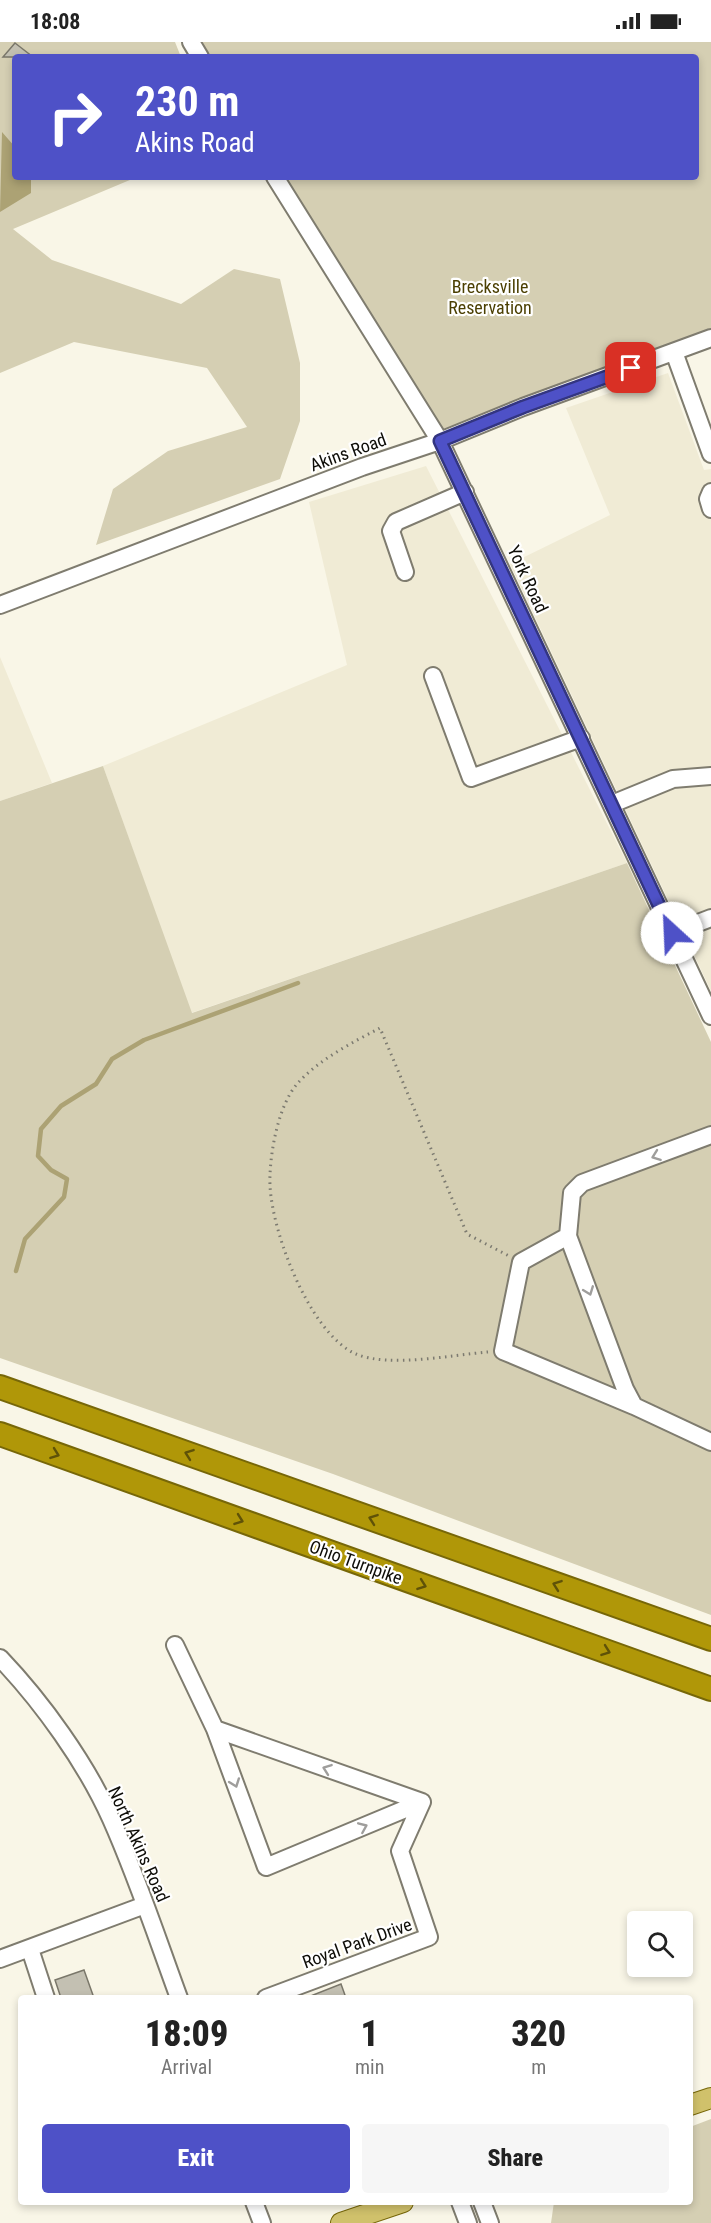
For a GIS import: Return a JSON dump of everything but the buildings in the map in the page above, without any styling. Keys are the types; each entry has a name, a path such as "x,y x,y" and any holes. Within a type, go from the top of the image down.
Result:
{"highway":[{"path":"0,1387 711,1639"},
{"name":"Ohio Turnpike","path":"0,1434 711,1689"}],"main road":[{"path":"693,2104 711,2098"},
{"path":"341,2223 394,2205"}],"street":[{"name":"York Road","path":"277,180 440,441 711,1016"},
{"name":"Akins Road","path":"0,605 362,467 440,441 523,407 711,339"},
{"path":"674,352 711,454"},
{"path":"405,572 391,531 396,522 465,492"},
{"path":"711,492 708,499 711,509"},
{"path":"433,676 471,778 581,738"},
{"path":"612,804 673,779 711,776"},
{"path":"672,933 711,918"},
{"path":"633,1406 624,1389 568,1236 572,1193 582,1184 711,1135"},
{"path":"568,1236 521,1262 503,1351 711,1442"},
{"path":"175,1645 215,1729 266,1867 422,1802"},
{"name":"North Akins Road","path":"0,1658 39,1704 89,1779 110,1817 146,1905 178,1995"},
{"path":"215,1729 422,1802"},
{"name":"Royal Park Drive","path":"274,1995 429,1937 400,1851 422,1802"},
{"path":"0,1959 146,1905"},
{"path":"30,1949 45,1995"},
{"path":"255,2205 262,2223"},
{"path":"461,2205 468,2223"},
{"path":"483,2205 490,2223"}],"path":[{"path":"503,1351 388,1361 355,1354 334,1336 307,1304 278,1230 269,1176 278,1121 296,1084 341,1048 380,1028 467,1234 521,1262"}],"shaded area":[{"path":"2,132 12,144 12,180 31,180 31,193 0,212"},
{"path":"668,373 704,470 711,469 711,991 510,564 610,515 566,408"},
{"path":"426,466 627,863 191,1013 103,766 347,665 309,502"},
{"path":"0,657 52,783 0,801"}],"green space":[{"path":"0,42 175,42 180,54 12,54 12,180 130,180 13,229 52,260 181,304 234,269 280,279 300,363 300,421 280,479 96,545 113,489 168,451 247,427 207,368 74,342 0,373"},
{"name":"Brecksville Reservation","path":"185,42 711,42 711,343 441,442 274,180 699,180 699,54 193,54"},
{"path":"103,766 192,1013 627,863 711,1042 711,1615 333,1474 0,1358 0,801"},
{"path":"711,2119 711,2223 551,2223 554,2205 693,2205 693,2126"}],"waterway":[{"path":"16,1271 25,1239 64,1197 67,1179 51,1170 38,1156 41,1129 61,1106 96,1084 112,1059 144,1040 298,983"}],"route":[{"path":"631,368 523,407 440,441 672,933"}]}
